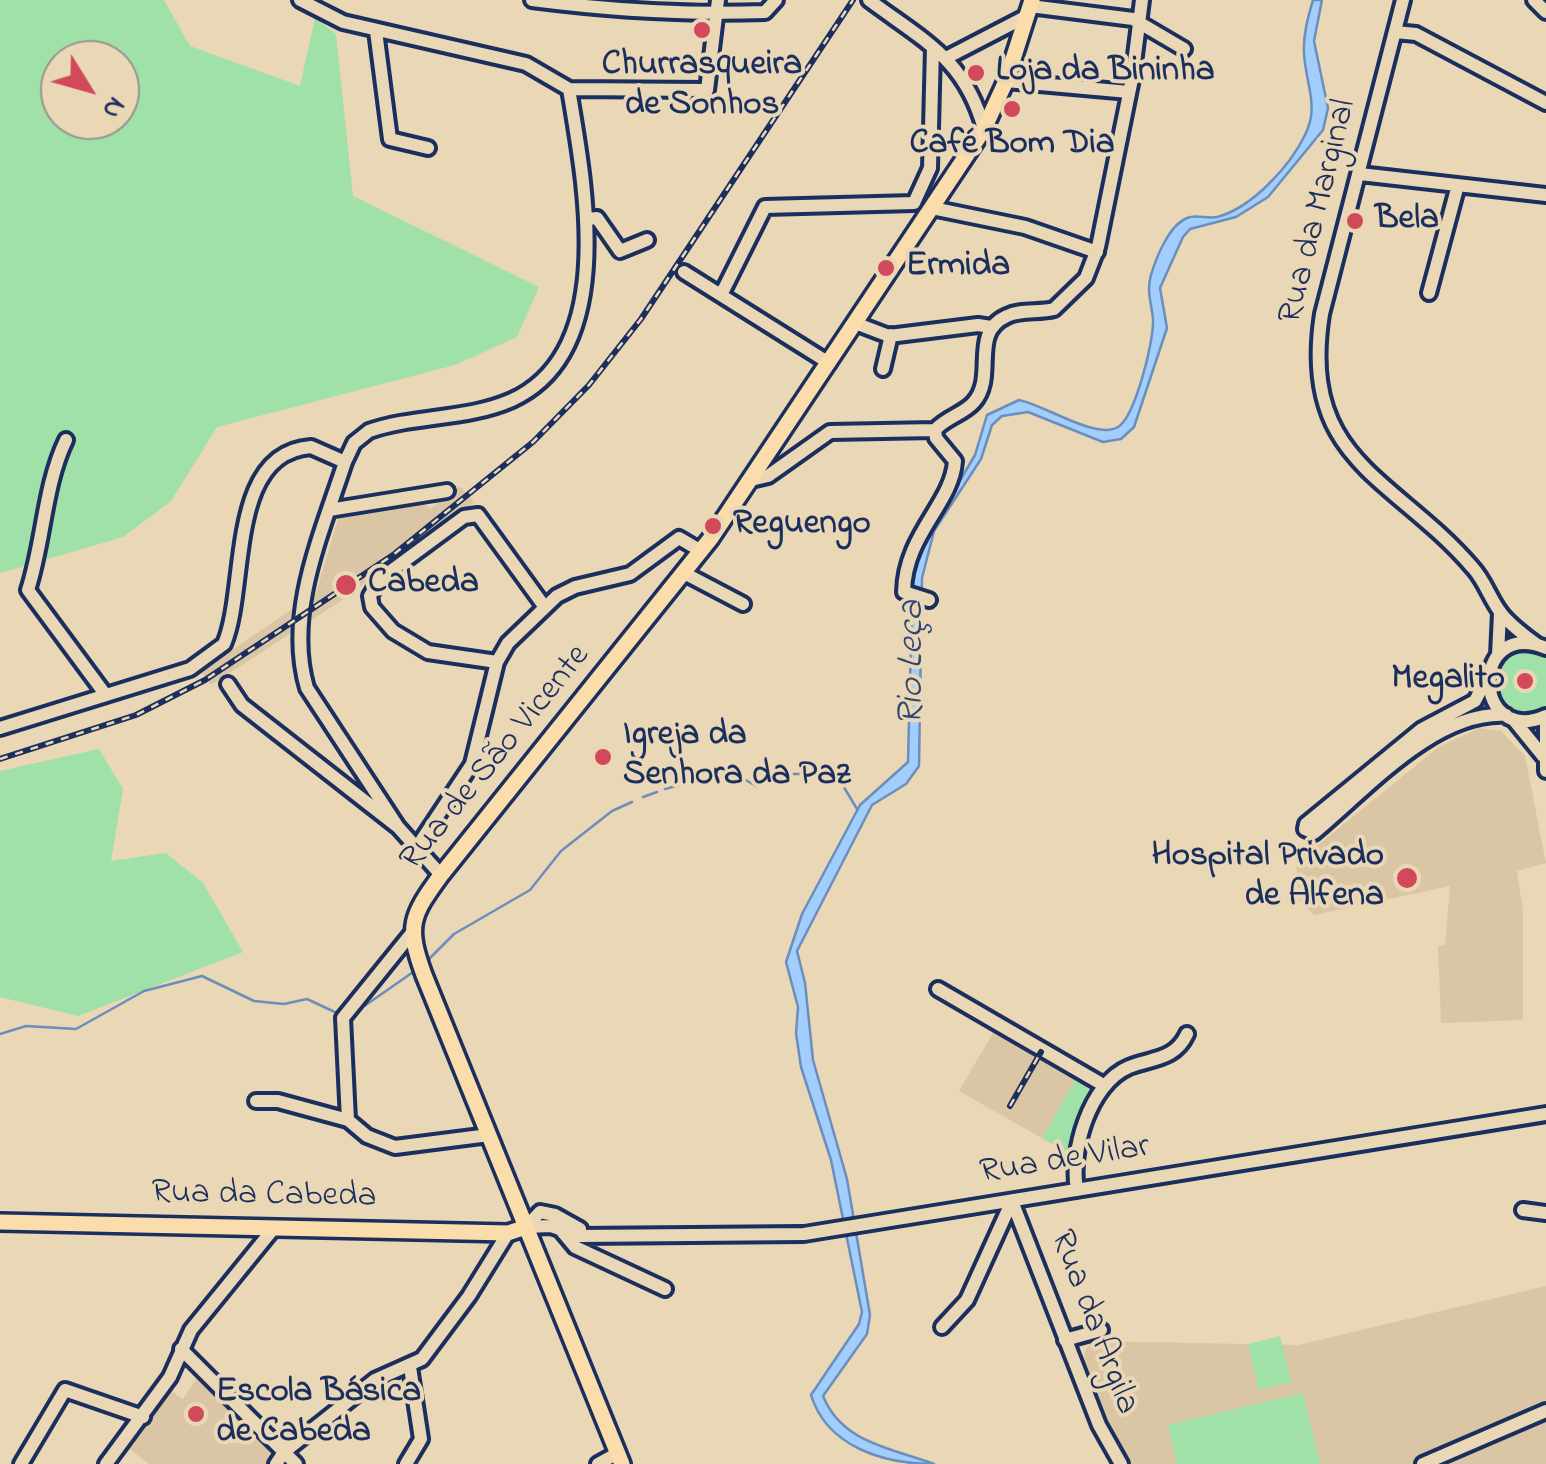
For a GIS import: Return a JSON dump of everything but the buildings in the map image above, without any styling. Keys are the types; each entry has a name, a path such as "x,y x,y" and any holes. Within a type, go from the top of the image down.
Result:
{"main road":[{"name":"Rua de São Vicente","path":"411,934 418,906 440,874 701,551 751,480 984,129 1006,82 1030,7"},
{"path":"411,934 620,1459"},
{"name":"Rua da Cabeda","path":"0,1222 508,1232 526,1228"}],"street":[{"path":"300,0 376,31 502,57 550,75 569,89 707,90 718,7"},
{"path":"534,0 602,11 718,7 764,12 776,0"},
{"path":"868,0 934,48 968,82 984,129"},
{"path":"751,480 768,476 830,432 935,430 974,402 991,328 1016,312 1043,312 1064,303 1086,278 1096,252 1130,92 1142,0"},
{"name":"Rua da Marginal","path":"1403,0 1317,348 1324,404 1343,444 1361,466 1472,566 1500,613 1541,646"},
{"path":"1534,0 1546,12"},
{"path":"946,58 1030,7 1138,20 1184,49"},
{"path":"376,31 390,139 428,148"},
{"path":"1395,32 1416,34 1546,103"},
{"path":"914,203 930,168 934,48"},
{"path":"1006,82 1130,92"},
{"path":"440,874 398,826 307,688 301,667 305,592 354,443 369,431 484,410 529,391 558,362 580,301 588,219 569,89"},
{"path":"1360,174 1546,196"},
{"path":"1429,293 1458,186"},
{"path":"721,296 766,207 914,203 930,210 1025,227 1096,252"},
{"path":"588,219 596,218 620,251 646,240"},
{"path":"684,272 829,363"},
{"path":"855,323 891,336 978,325 991,328"},
{"path":"883,369 891,336"},
{"path":"929,600 904,592 918,535 954,474 955,461 936,438 935,430"},
{"path":"66,440 52,480 49,511 28,590 105,694"},
{"path":"0,728 190,669 215,652 228,636 241,538 263,474 299,448 321,449 345,462"},
{"path":"329,510 447,491"},
{"path":"497,662 428,652 393,631 372,608 370,596 380,579 464,517 478,515 544,606"},
{"path":"417,847 479,747 497,662 508,643 544,606 575,586 630,574 679,538 701,551"},
{"path":"684,572 743,604"},
{"path":"1500,613 1502,640 1498,656 1475,700 1430,723 1306,824 1306,831 1314,832 1442,730 1468,717 1528,721 1546,716"},
{"path":"1498,656 1515,644 1541,646"},
{"path":"1488,676 1491,698 1543,756"},
{"path":"228,684 242,705 398,826"},
{"path":"1546,724 1546,772"},
{"path":"1361,794 1360,784 1386,758"},
{"path":"348,1120 343,1018 411,934"},
{"path":"938,989 1104,1086"},
{"path":"1077,1190 1074,1150 1104,1086 1126,1068 1175,1051 1187,1034"},
{"path":"256,1100 278,1101 348,1120 367,1136 395,1147 488,1135"},
{"name":"Rua de Vilar","path":"591,1234 546,1213 532,1216 526,1228 591,1234 760,1236 840,1229 1546,1114"},
{"path":"942,1328 967,1300 1012,1200"},
{"name":"Rua da Argila","path":"1012,1200 1108,1446 1122,1464"},
{"path":"1523,1210 1546,1212"},
{"path":"106,1464 170,1377 191,1330 274,1228"},
{"path":"560,1229 575,1247 665,1289"},
{"path":"280,1458 375,1380 422,1359 508,1232"},
{"path":"1065,1340 1101,1330"},
{"path":"181,1349 280,1458 296,1464"},
{"path":"406,1464 421,1439 410,1367"},
{"path":"20,1464 66,1390 143,1417"},
{"path":"1423,1464 1546,1411"},
{"path":"598,1464 620,1459"}],"shaded area":[{"path":"460,486 474,502 344,599 211,685 201,671 316,593 338,519 422,499 430,509"},
{"name":"Hospital Privado de Alfena","path":"1479,728 1501,731 1525,756 1546,863 1517,871 1523,911 1523,1020 1441,1023 1438,946 1445,945 1450,886 1314,915 1296,896 1297,862 1440,746"},
{"path":"997,1026 1018,1044 1023,1041 1090,1080 1070,1154 959,1091"},
{"path":"1546,1286 1546,1464 1130,1464 1115,1445 1084,1363 1085,1351 1092,1341 1298,1345"},
{"name":"Escola Básica de Cabeda","path":"200,1374 271,1448 266,1464 149,1464 127,1447 170,1390 183,1399"}],"green space":[{"path":"0,0 164,0 190,46 300,86 315,18 336,34 353,196 539,287 517,337 455,365 217,427 171,501 123,537 0,573"},
{"path":"1529,650 1546,657 1546,708 1520,714 1497,694 1497,677 1507,659"},
{"path":"99,749 123,789 111,861 166,853 203,883 243,952 78,1016 0,997 0,771"},
{"path":"1079,1074 1090,1080 1094,1096 1070,1154 1042,1138"},
{"path":"1280,1336 1291,1382 1259,1390 1248,1344"},
{"path":"1303,1393 1320,1464 1177,1464 1168,1425"}],"water":[{"name":"Rio Leça","path":"1313,0 1322,0 1314,41 1328,108 1323,130 1268,197 1236,217 1190,229 1183,237 1160,288 1167,328 1134,427 1121,439 1103,442 1028,412 1002,416 992,425 981,459 934,531 922,578 919,766 906,784 872,805 797,951 805,983 813,1060 847,1179 870,1315 867,1334 823,1396 831,1412 855,1434 934,1464 877,1456 844,1440 830,1428 811,1395 859,1324 862,1312 831,1160 801,1067 796,1033 798,1007 786,962 802,914 860,805 908,762 913,561 975,455 987,415 1019,400 1097,429 1118,427 1124,420 1137,394 1150,344 1151,275 1169,235 1187,218 1217,217 1243,205 1280,172 1305,135 1312,104 1304,40"}],"waterway":[{"path":"665,789 730,771 756,786 775,774 836,774 857,809"},
{"path":"643,797 657,792"},
{"path":"426,962 454,934 530,890 561,851 612,811 632,802"},
{"path":"353,1014 416,970"},
{"path":"0,1034 26,1026 76,1029 144,991 202,976 254,1001 284,1004 307,999 339,1014"}],"railway":[{"path":"0,759 136,715 205,680 393,555 533,442 589,385 641,319 853,0"},
{"path":"1010,1106 1041,1052"}],"place":[{"name":"Churrasqueira de Sonhos","path":"702,30"},
{"name":"Loja da Bininha","path":"976,73"},
{"name":"Café Bom Dia","path":"1012,109"},
{"name":"Bela","path":"1355,221"},
{"name":"Ermida","path":"886,268"},
{"name":"Reguengo","path":"713,526"},
{"name":"Cabeda","path":"346,585"},
{"name":"Megalito","path":"1525,681"},
{"name":"Igreja da Senhora da Paz","path":"603,757"},
{"name":"Hospital Privado de Alfena","path":"1407,878"},
{"name":"Escola Básica de Cabeda","path":"196,1414"}]}
